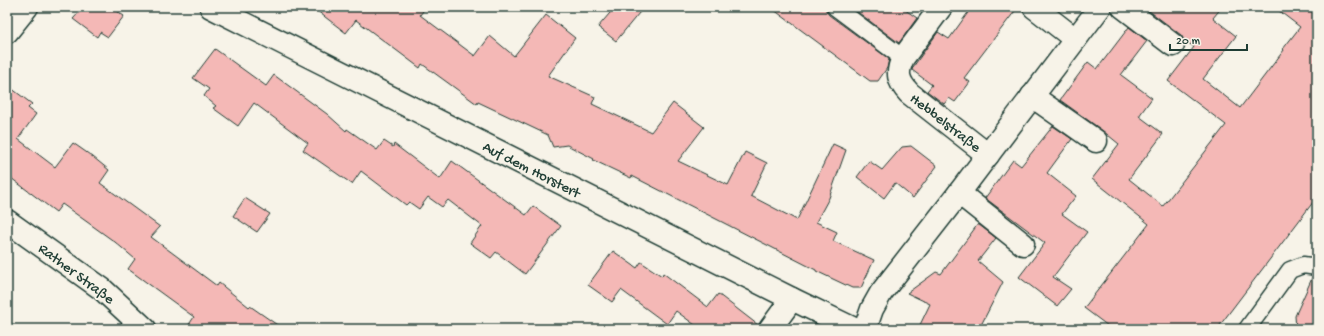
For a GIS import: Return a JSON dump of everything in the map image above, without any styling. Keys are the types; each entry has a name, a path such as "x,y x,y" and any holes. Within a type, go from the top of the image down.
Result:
{"street":[{"path":"7,32 26,7"},
{"name":"Auf dem Horstert","path":"211,7 854,329"},
{"name":"Hebbelstraße","path":"941,7 903,58 899,68 899,77 902,85 909,93 988,155"},
{"path":"1034,7 1075,39"},
{"name":"Hebbelstraße","path":"865,329 872,308 881,293 1100,7"},
{"path":"1123,7 1173,45"},
{"path":"1032,96 1096,141"},
{"path":"959,193 1024,244"},
{"name":"Rather Straße","path":"7,221 102,289 145,329"},
{"path":"770,329 792,299"}],"lane":[{"path":"835,7 903,58"},
{"path":"1247,329 1290,270 1303,265 1317,267"}],"building":[{"path":"84,7 111,7 124,16 108,37 100,32 97,37 73,19"},
{"path":"312,7 426,7 420,15 475,56 490,36 514,56 546,15 575,38 548,76 595,97 592,104 651,132 673,103 704,127 678,161 728,185 745,152 767,163 751,196 797,220 833,144 846,150 829,198 816,222 837,232 833,241 874,260 861,288 852,288 816,271 632,176 631,178 593,160 594,159 567,145 553,147 548,135 478,102 477,104 422,64 420,68 356,20 346,33"},
{"path":"615,7 644,7 616,41 598,27"},
{"path":"770,7 826,7 826,11 829,15 889,59 887,68 878,81 870,81"},
{"path":"851,7 901,7 917,18 899,43"},
{"path":"972,7 1018,7 964,78 970,82 955,102 949,98 944,104 927,91 932,85 912,70 938,32 949,39"},
{"path":"1144,7 1222,7 1213,18 1236,36 1203,79 1240,108 1300,27 1274,7 1317,7 1317,197 1217,329 1112,329 1084,308 1149,224 1092,179 1119,144 1060,100 1088,62 1097,69 1129,27 1147,41 1121,75 1152,98 1139,116 1163,134 1129,179 1163,206 1226,125 1168,81 1194,47 1184,40 1181,35"},
{"path":"215,49 266,86 274,75 327,114 346,131 347,129 377,150 384,141 393,147 394,144 440,179 452,161 526,215 533,206 561,226 525,274 496,252 491,258 470,243 482,226 448,200 442,207 428,197 419,209 409,202 406,205 361,171 352,184 303,150 308,143 254,103 238,126 213,108 216,106 204,96 209,89 193,78"},
{"path":"7,85 32,104 28,108 36,114 18,139 55,167 73,143 93,157 109,170 100,183 160,227 151,237 217,286 219,283 249,307 250,306 283,329 186,329 194,317 128,269 135,259 115,242 62,204 56,212 7,175"},
{"path":"1053,126 1072,139 1047,173 1076,196 1062,214 1087,232 1053,277 1071,289 1057,306 1019,277 1045,243 985,198 1013,160 1021,166"},
{"path":"911,146 937,166 913,198 895,183 884,198 857,177 869,161 882,170 902,147"},
{"path":"245,198 270,214 257,232 233,216"},
{"path":"978,224 996,238 978,261 1003,282 979,329 918,329 930,304 907,293 936,272 941,274"},
{"path":"613,251 637,268 641,262 662,276 663,273 708,307 718,294 758,325 758,329 692,329 695,325 676,311 667,324 621,290 612,302 588,285"},
{"path":"1313,276 1317,276 1317,329 1296,329 1295,316"}]}
